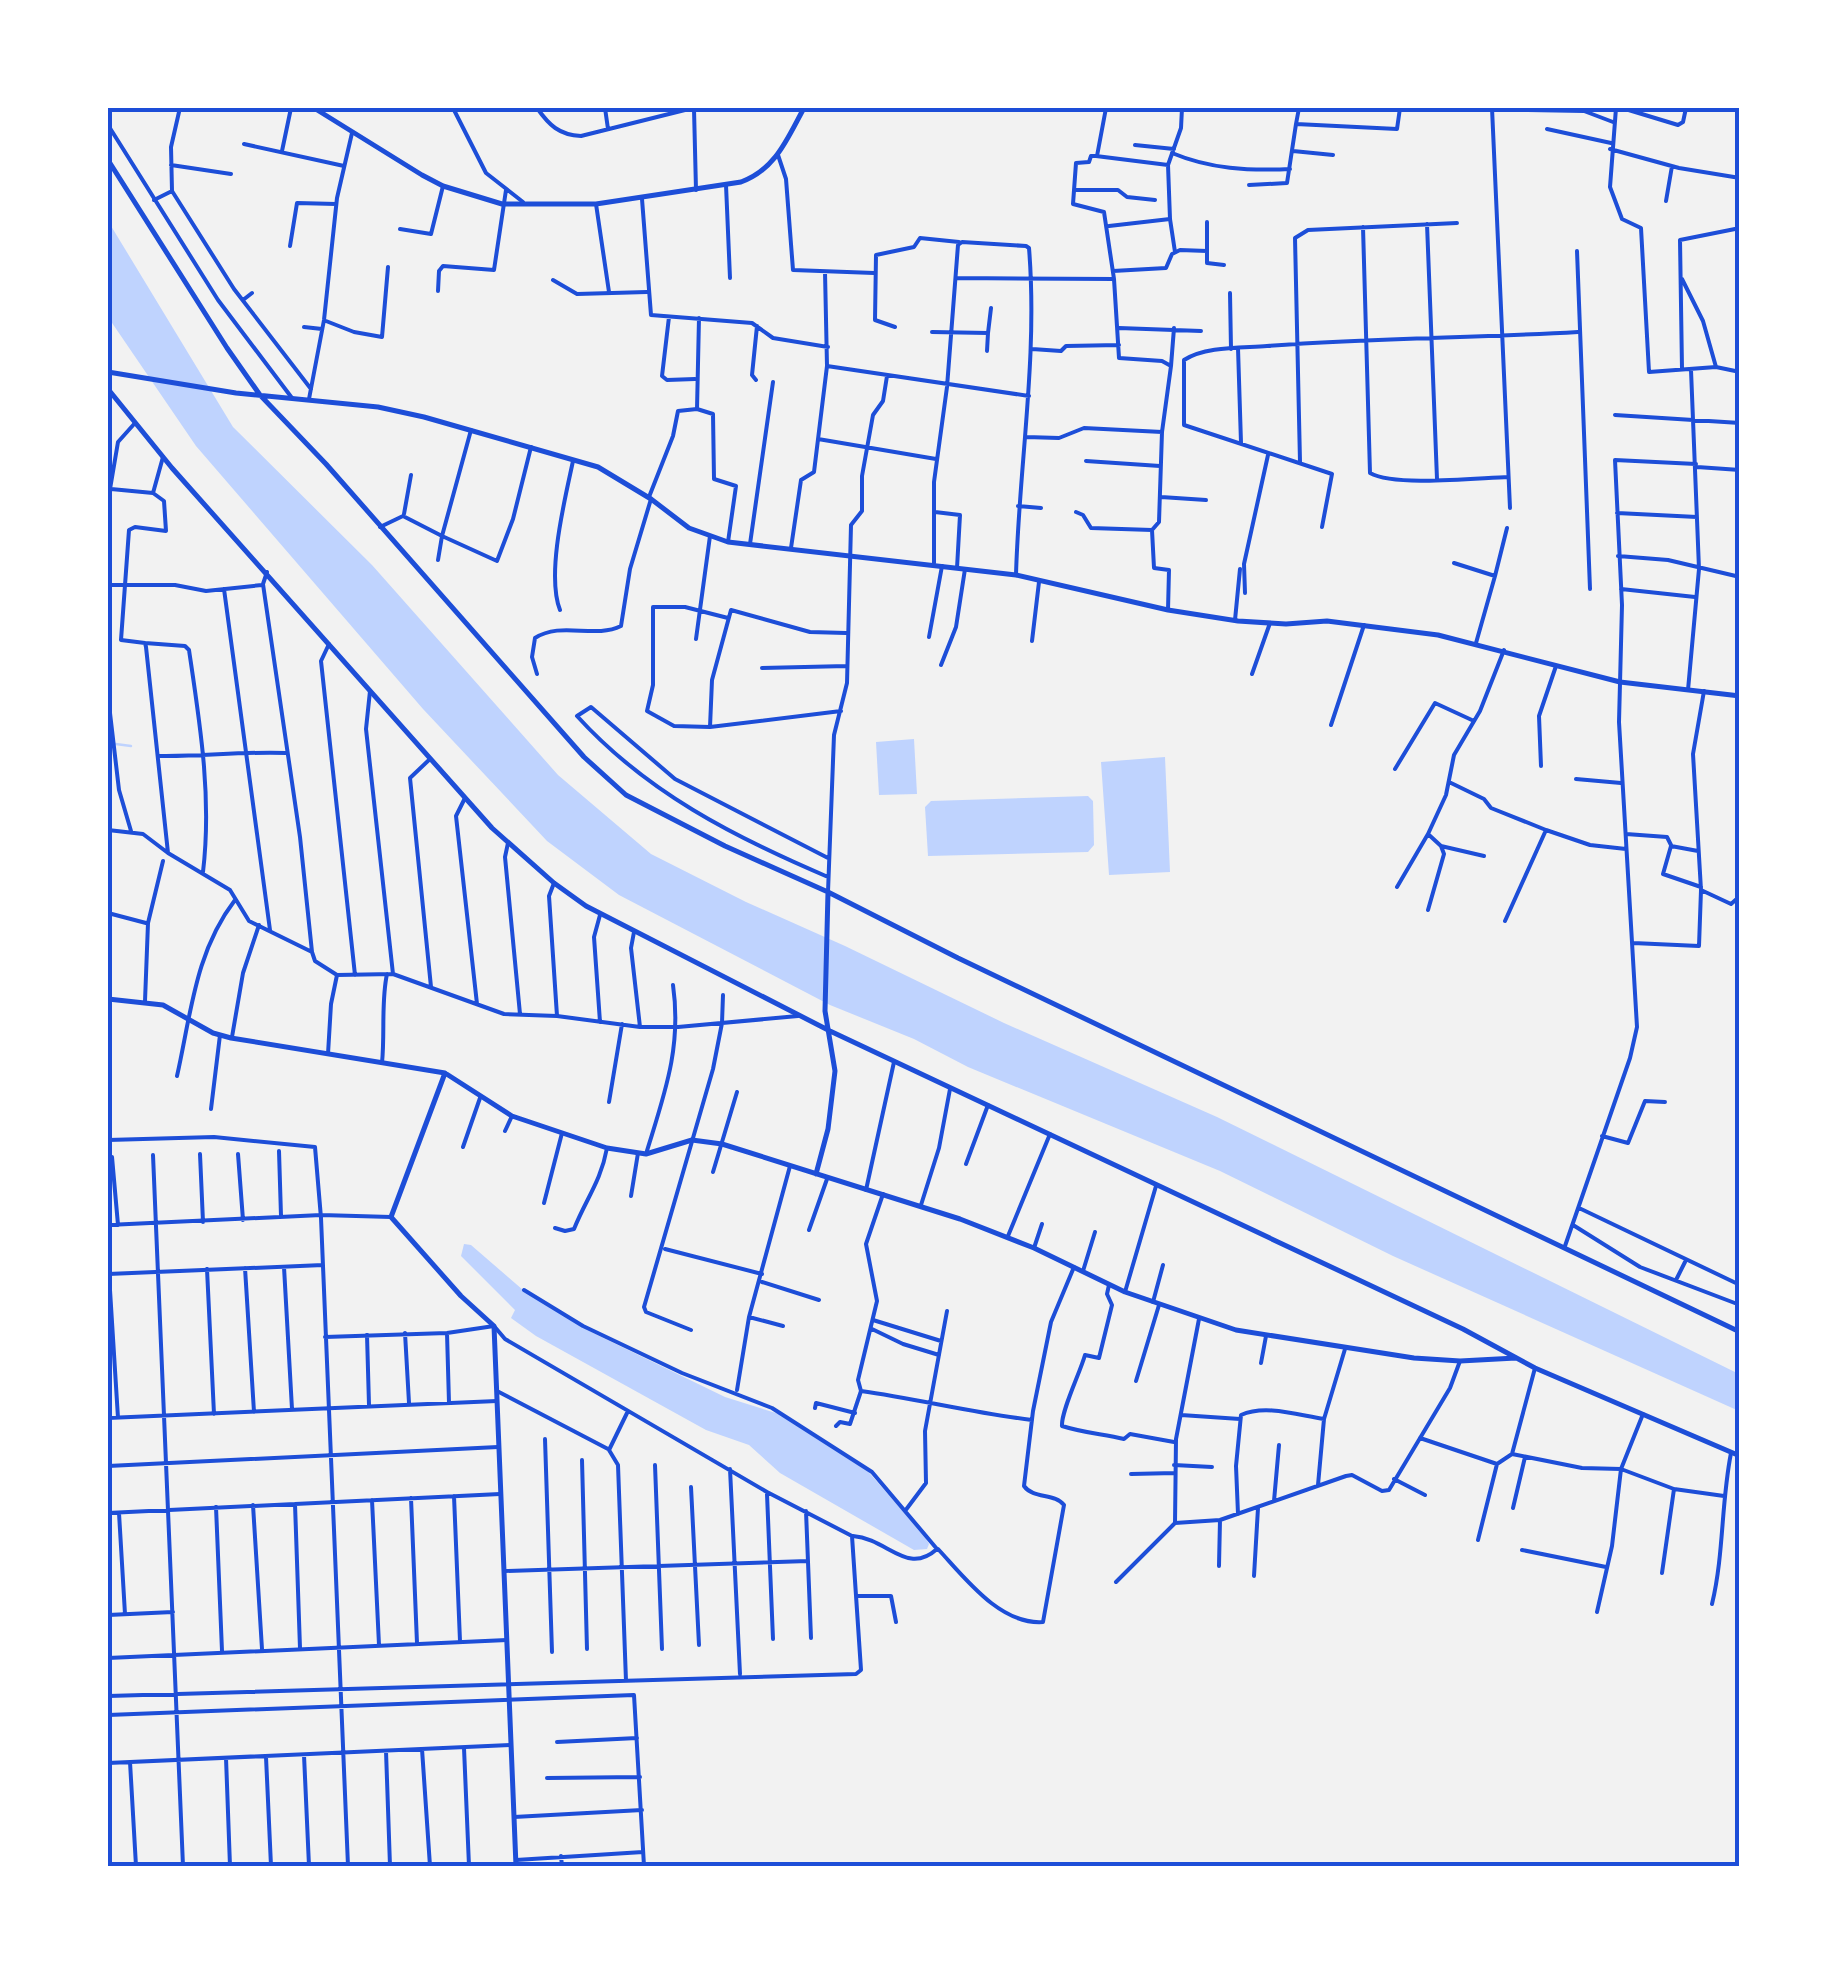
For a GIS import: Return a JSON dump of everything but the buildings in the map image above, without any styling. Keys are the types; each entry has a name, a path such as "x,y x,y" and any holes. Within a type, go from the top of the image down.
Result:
{"street":[{"path":"282,151 290,108"},
{"path":"314,108 443,186 502,204 529,206 642,198 726,185 759,174 778,155 804,108"},
{"path":"453,108 478,160 506,190 529,206"},
{"path":"537,108 563,134 581,136 693,108 696,190"},
{"path":"604,108 608,129"},
{"path":"1096,156 1106,108"},
{"path":"1113,271 1166,268 1175,252 1168,164 1181,128 1182,108"},
{"path":"1249,185 1286,184 1300,108"},
{"path":"1296,124 1397,128 1400,108"},
{"path":"1492,108 1510,508"},
{"path":"1686,108 1683,122 1678,125 1619,108 1610,146 1610,187 1617,212 1625,222 1641,228 1649,372 1716,367 1740,372"},
{"path":"1528,110 1584,111 1613,122"},
{"path":"179,112 170,165 172,192 242,300 311,389"},
{"path":"108,125 218,300 292,398"},
{"path":"1546,129 1672,166 1740,178"},
{"path":"310,399 324,320 336,204 352,132"},
{"path":"244,144 344,166"},
{"path":"1135,145 1173,151 1216,166 1253,171 1291,169"},
{"path":"1293,150 1334,155"},
{"path":"778,155 786,185 792,270 874,272"},
{"path":"1168,164 1091,156 1089,162 1076,163 1074,206 1102,210 1107,226 1119,358 1162,360 1171,366"},
{"path":"108,160 260,395 512,678 626,796 1740,1332"},
{"path":"170,165 231,174"},
{"path":"1666,201 1672,166"},
{"path":"726,185 730,278"},
{"path":"400,229 432,234 443,186"},
{"path":"438,291 439,271 444,266 494,270 506,190"},
{"path":"1074,190 1118,190 1127,197 1155,200"},
{"path":"154,200 172,192"},
{"path":"642,198 651,315 757,326 773,338 828,346"},
{"path":"290,246 297,202 336,204"},
{"path":"596,204 609,292"},
{"path":"1107,226 1170,219"},
{"path":"1207,222 1207,263 1224,264"},
{"path":"1300,463 1293,242 1298,234 1308,230 1457,223"},
{"path":"1427,224 1438,480"},
{"path":"1362,227 1370,473 1379,477 1438,480 1509,476"},
{"path":"1682,368 1680,240 1740,228"},
{"path":"896,328 875,320 877,254 914,248 918,239 1029,248 1032,349 1016,574"},
{"path":"934,565 936,458 958,245 962,242"},
{"path":"1175,252 1206,250"},
{"path":"1576,252 1590,589"},
{"path":"324,320 354,332 382,337 388,267"},
{"path":"791,548 801,480 814,472 818,440 828,346 825,272"},
{"path":"1680,276 1703,321 1716,367"},
{"path":"956,278 1114,279"},
{"path":"553,280 577,294 648,292"},
{"path":"242,300 252,293"},
{"path":"1230,294 1241,444"},
{"path":"987,351 991,308"},
{"path":"669,316 662,376 667,380 697,379"},
{"path":"697,409 698,318"},
{"path":"756,380 752,375 757,326"},
{"path":"304,327 322,329"},
{"path":"1119,328 1201,330"},
{"path":"1076,512 1083,515 1091,528 1152,530 1158,526 1162,432 1174,328"},
{"path":"932,332 988,333"},
{"path":"1322,527 1332,474 1184,426 1182,364 1187,357 1235,348 1296,344 1578,332"},
{"path":"1032,349 1063,351 1066,346 1118,345"},
{"path":"827,366 1030,396"},
{"path":"1688,690 1699,569 1690,368"},
{"path":"108,372 236,394 378,407 472,430 598,468 650,498 689,528 728,542 1016,574 1168,610 1235,620 1327,621 1476,642 1620,682 1740,696"},
{"path":"816,1174 834,1090 834,1050 825,1011 828,858 834,735 847,666 851,525 862,511 872,415 882,402 887,376"},
{"path":"750,544 773,382"},
{"path":"108,390 465,798 554,883 600,915 830,1031 1520,1357 1535,1368 1740,1456"},
{"path":"537,674 532,650 535,638 542,633 608,631 621,626 630,569 678,411 697,409 713,414 714,479 734,484 736,489 728,542"},
{"path":"1615,415 1740,423"},
{"path":"108,501 118,442 136,423"},
{"path":"1026,436 1059,438 1084,428 1162,432"},
{"path":"438,560 472,430"},
{"path":"818,440 936,458"},
{"path":"403,516 498,560 531,447"},
{"path":"1245,593 1244,564 1268,455"},
{"path":"153,493 163,456"},
{"path":"1566,1246 1637,1027 1622,782 1621,588 1614,460 1740,470"},
{"path":"560,610 555,586 561,518 573,461"},
{"path":"1086,461 1160,466"},
{"path":"403,516 410,475"},
{"path":"108,489 153,493 164,501 166,530 129,530 121,641 188,648 204,755 208,831 204,872"},
{"path":"1161,497 1206,500"},
{"path":"1018,506 1042,508"},
{"path":"935,512 960,515 956,627 941,664"},
{"path":"1616,512 1698,518"},
{"path":"380,526 403,516"},
{"path":"1476,642 1507,528"},
{"path":"1152,530 1154,568 1169,570 1168,610"},
{"path":"696,639 710,536"},
{"path":"1618,556 1668,560 1740,577"},
{"path":"1454,563 1495,576"},
{"path":"928,638 942,566"},
{"path":"1235,620 1240,569"},
{"path":"267,572 263,584 315,961 337,975 390,973 504,1014 678,1027 803,1016"},
{"path":"1032,642 1040,581"},
{"path":"108,586 175,585 206,591 263,584"},
{"path":"1621,588 1696,597"},
{"path":"224,589 270,930"},
{"path":"728,618 685,607 652,607 653,685 647,711 674,726 710,727 841,711"},
{"path":"710,727 712,680 733,610 810,632 846,633"},
{"path":"1252,674 1270,623"},
{"path":"1332,725 1364,625"},
{"path":"145,644 168,853"},
{"path":"329,644 322,661 355,974"},
{"path":"1397,887 1441,810 1450,763 1474,721 1504,650"},
{"path":"762,668 847,666"},
{"path":"1541,766 1539,716 1556,666"},
{"path":"370,691 366,729 390,973 383,992 386,1006 382,1063"},
{"path":"1633,942 1699,946 1701,888 1693,754 1704,691"},
{"path":"108,696 120,790 131,831"},
{"path":"1395,770 1435,702 1474,721"},
{"path":"828,858 676,778 591,707 577,716 636,773 698,815 828,878"},
{"path":"157,752 204,755 286,749"},
{"path":"429,757 410,778 431,987"},
{"path":"1576,780 1622,782"},
{"path":"1449,782 1484,799 1491,808 1580,843 1626,849"},
{"path":"465,798 456,816 477,1004"},
{"path":"108,830 143,834 230,890 244,916 312,952"},
{"path":"1505,921 1546,830"},
{"path":"1428,834 1444,854 1428,910"},
{"path":"1626,834 1667,837 1671,846 1663,876 1701,888 1731,904 1740,896"},
{"path":"508,843 504,856 520,1014"},
{"path":"1441,846 1484,856"},
{"path":"1671,846 1698,851"},
{"path":"144,1002 148,924 163,861"},
{"path":"554,883 549,896 557,1016"},
{"path":"176,1076 192,990 213,933 236,900"},
{"path":"108,913 148,924"},
{"path":"600,915 594,937 600,1022"},
{"path":"231,1038 243,973 259,925"},
{"path":"635,931 630,948 640,1026"},
{"path":"328,1055 337,975"},
{"path":"631,1196 670,1073 678,1027 673,985"},
{"path":"691,1330 646,1312 644,1307 714,1068 722,996"},
{"path":"108,1022 109,999 163,1005 231,1038 445,1073 512,1116 606,1148 642,1154 692,1140 722,1144 1008,1236 1124,1292 1199,1319 1266,1336 1460,1361 1520,1357"},
{"path":"609,1102 622,1024"},
{"path":"212,1110 220,1035"},
{"path":"866,1190 894,1062"},
{"path":"392,1216 445,1073"},
{"path":"920,1205 939,1148 950,1088"},
{"path":"713,1172 738,1092"},
{"path":"463,1147 480,1098"},
{"path":"1602,1136 1626,1144 1643,1103 1665,1102"},
{"path":"966,1164 988,1105"},
{"path":"505,1131 512,1116"},
{"path":"544,1203 562,1133"},
{"path":"1008,1236 1050,1134"},
{"path":"108,1140 214,1137 315,1148 348,1866"},
{"path":"555,1228 565,1232 574,1229 585,1201 601,1178 606,1148"},
{"path":"279,1151 281,1216"},
{"path":"153,1154 183,1866"},
{"path":"200,1154 203,1222"},
{"path":"238,1154 242,1220"},
{"path":"112,1157 118,1224"},
{"path":"736,1392 749,1318 790,1166"},
{"path":"809,1230 827,1179"},
{"path":"1124,1292 1156,1186"},
{"path":"836,1426 838,1422 850,1424 861,1391 858,1380 877,1291 866,1244 883,1194"},
{"path":"1579,1208 1740,1285"},
{"path":"108,1225 281,1216 392,1216 460,1296 505,1339 767,1492 852,1536 878,1542 913,1561 938,1549"},
{"path":"1034,1248 1042,1224"},
{"path":"1573,1225 1640,1267 1740,1305"},
{"path":"1083,1271 1095,1232"},
{"path":"663,1248 761,1277 820,1300"},
{"path":"1676,1280 1686,1260"},
{"path":"1136,1381 1163,1265"},
{"path":"118,1418 108,1274 322,1266"},
{"path":"284,1267 292,1409"},
{"path":"524,1290 583,1326 682,1373 772,1408 860,1463 968,1582 1011,1618 1043,1622 1064,1506 1060,1500 1025,1489 1032,1420 1050,1322 1074,1267"},
{"path":"245,1268 254,1412"},
{"path":"207,1269 214,1414"},
{"path":"1109,1285 1107,1294 1112,1305 1099,1358 1084,1354 1062,1426 1124,1440 1130,1434 1176,1442"},
{"path":"905,1511 926,1483 924,1447 948,1311"},
{"path":"749,1318 784,1326"},
{"path":"1175,1523 1176,1442 1199,1319"},
{"path":"873,1320 941,1341"},
{"path":"325,1337 447,1333 494,1326"},
{"path":"494,1326 516,1863 561,1856 643,1852"},
{"path":"871,1328 902,1344 939,1355"},
{"path":"406,1333 409,1404"},
{"path":"447,1333 449,1404"},
{"path":"366,1335 369,1406"},
{"path":"1261,1363 1266,1336"},
{"path":"1318,1485 1324,1419 1345,1348"},
{"path":"1116,1582 1175,1523 1220,1520 1352,1475 1386,1492 1450,1388 1460,1361"},
{"path":"1478,1540 1497,1464 1512,1454 1535,1368"},
{"path":"861,1391 1032,1420"},
{"path":"496,1392 616,1456 626,1681"},
{"path":"108,1418 497,1402"},
{"path":"815,1408 820,1404 854,1413"},
{"path":"609,1450 628,1411"},
{"path":"1238,1514 1236,1466 1244,1412 1287,1412 1324,1419"},
{"path":"1181,1414 1240,1420"},
{"path":"1598,1612 1622,1468 1643,1414"},
{"path":"1420,1438 1497,1464"},
{"path":"545,1439 552,1652"},
{"path":"1274,1501 1279,1445"},
{"path":"108,1466 498,1447"},
{"path":"1712,1604 1719,1574 1731,1453"},
{"path":"1512,1454 1582,1468 1622,1468 1674,1489 1724,1496"},
{"path":"1512,1508 1525,1457"},
{"path":"582,1460 587,1649"},
{"path":"1174,1465 1212,1467"},
{"path":"655,1466 662,1649"},
{"path":"730,1469 740,1676"},
{"path":"1131,1474 1175,1472"},
{"path":"1394,1479 1425,1495"},
{"path":"692,1487 700,1645"},
{"path":"1662,1574 1674,1489"},
{"path":"767,1492 774,1639"},
{"path":"108,1513 500,1494"},
{"path":"454,1496 460,1642"},
{"path":"412,1498 417,1644"},
{"path":"372,1500 379,1645"},
{"path":"295,1504 300,1648"},
{"path":"253,1505 262,1650"},
{"path":"216,1507 222,1651"},
{"path":"1254,1576 1258,1508"},
{"path":"806,1511 811,1638"},
{"path":"119,1513 125,1614"},
{"path":"1219,1566 1220,1520"},
{"path":"108,1696 860,1672 852,1536"},
{"path":"1522,1550 1606,1568"},
{"path":"505,1570 808,1562"},
{"path":"856,1596 890,1596 896,1622"},
{"path":"108,1615 173,1612"},
{"path":"108,1658 507,1640"},
{"path":"108,1715 634,1694 644,1866"},
{"path":"557,1742 637,1738"},
{"path":"108,1763 510,1746"},
{"path":"464,1748 469,1866"},
{"path":"422,1750 430,1866"},
{"path":"386,1751 390,1866"},
{"path":"304,1755 308,1866"},
{"path":"266,1757 271,1866"},
{"path":"226,1758 230,1866"},
{"path":"130,1762 136,1866"},
{"path":"546,1778 640,1776"},
{"path":"514,1817 642,1810"},
{"path":"561,1856 562,1866"}],"water":[{"path":"108,221 233,427 372,565 558,775 651,854 1004,1023 1217,1117 1739,1374 1739,1411 1393,1256 1220,1171 968,1067 914,1039 830,1005 619,895 547,841 423,709 196,446 108,317"},
{"path":"914,739 917,794 879,795 876,742"},
{"path":"1165,757 1170,872 1109,875 1101,762"},
{"path":"1088,796 1093,801 1094,845 1088,852 928,856 925,807 931,801"},
{"path":"464,1244 471,1245 523,1290 587,1330 725,1397 779,1414 865,1468 924,1535 929,1544 927,1549 914,1550 780,1473 749,1445 706,1430 536,1336 511,1318 515,1310 461,1256"}],"waterway":[{"path":"108,743 131,746"}]}
